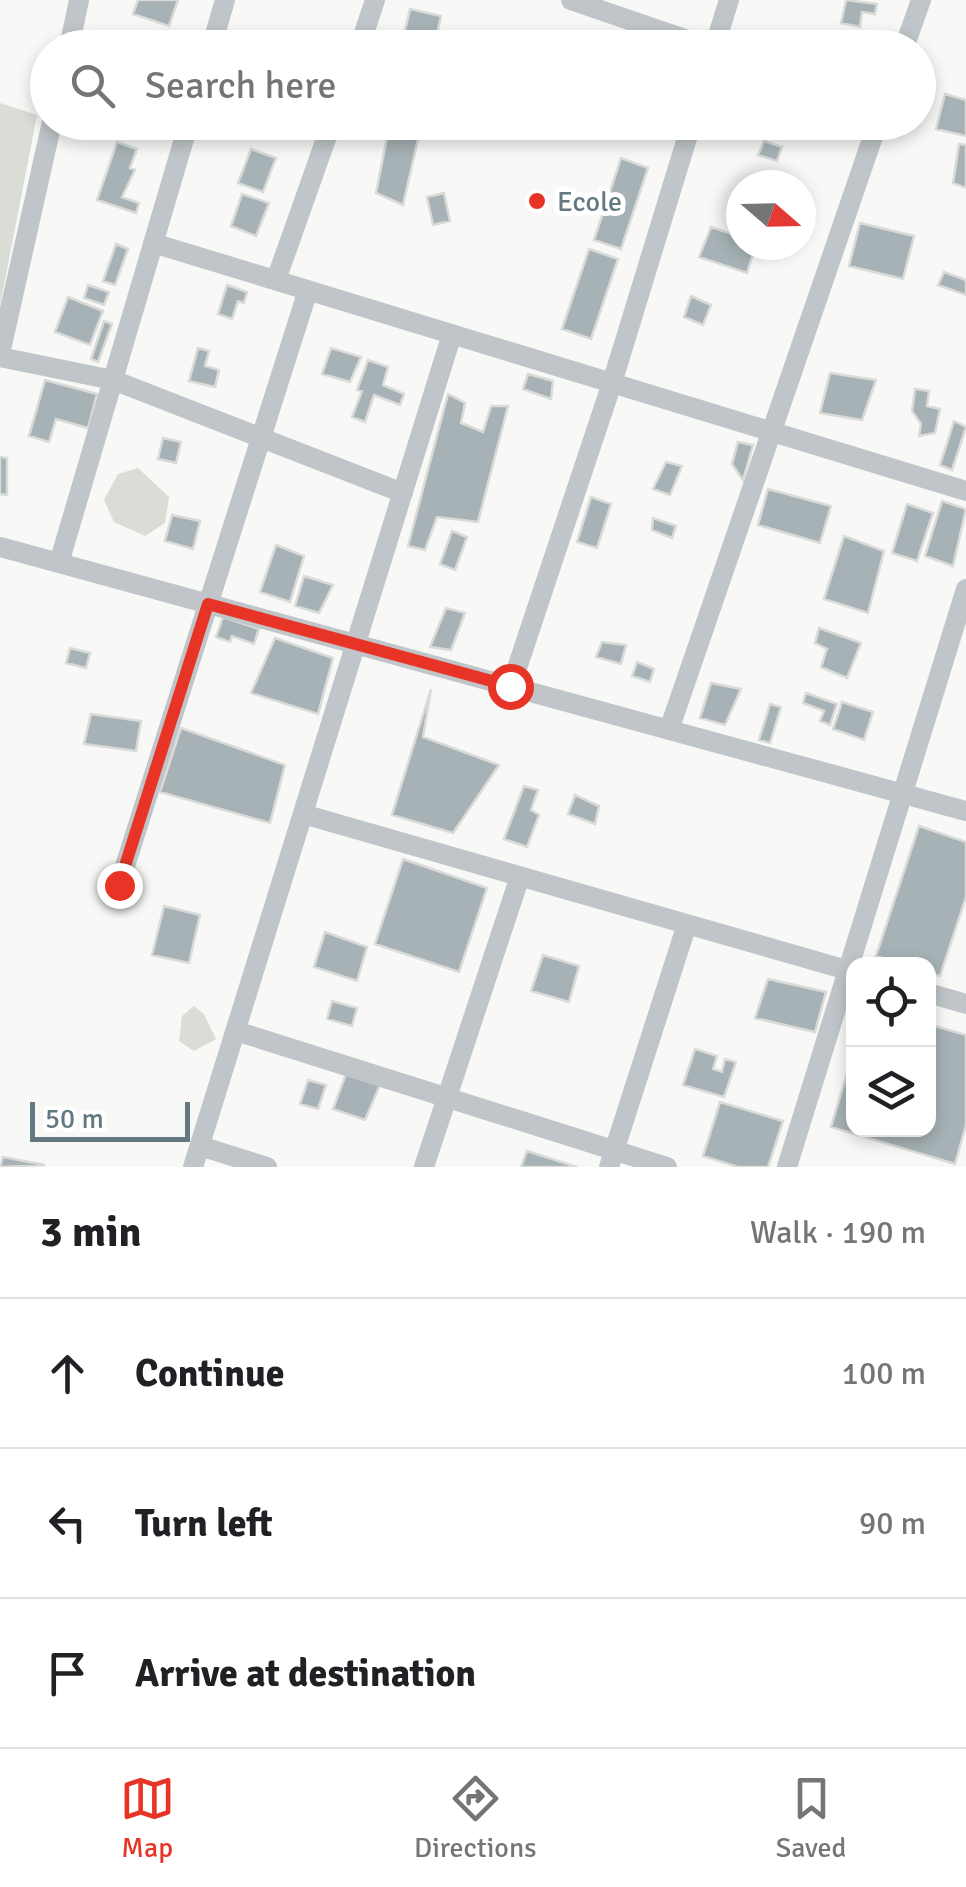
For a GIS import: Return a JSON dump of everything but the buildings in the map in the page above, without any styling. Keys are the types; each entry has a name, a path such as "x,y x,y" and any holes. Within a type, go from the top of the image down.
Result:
{"street":[{"path":"73,30 80,0"},
{"path":"216,30 224,0"},
{"path":"365,30 376,0"},
{"path":"571,0 660,30"},
{"path":"719,30 729,0"},
{"path":"910,30 921,0"},
{"path":"48,140 0,356 113,380 403,493"},
{"path":"59,563 184,140"},
{"path":"276,280 326,140"},
{"path":"510,686 612,383 686,140"},
{"path":"669,730 872,140"},
{"path":"153,243 966,490"},
{"path":"119,885 308,290"},
{"path":"193,1167 452,334"},
{"path":"0,547 966,811"},
{"path":"855,957 966,589"},
{"path":"303,814 846,970"},
{"path":"424,1167 520,876"},
{"path":"612,1159 688,924"},
{"path":"787,1167 846,986"},
{"path":"936,995 966,1004"},
{"path":"236,1030 447,1098 612,1159 668,1167"},
{"path":"200,1146 266,1167"}],"shaded area":[{"path":"0,103 30,113 32,140 0,306"},
{"path":"138,468 169,497 165,523 145,536 114,522 104,500 118,474"},
{"path":"194,1006 204,1014 216,1039 194,1051 179,1041 182,1016"}],"place":[{"name":"Ecole","path":"537,201"}],"route":[{"path":"119,885 208,604 510,686"}]}
